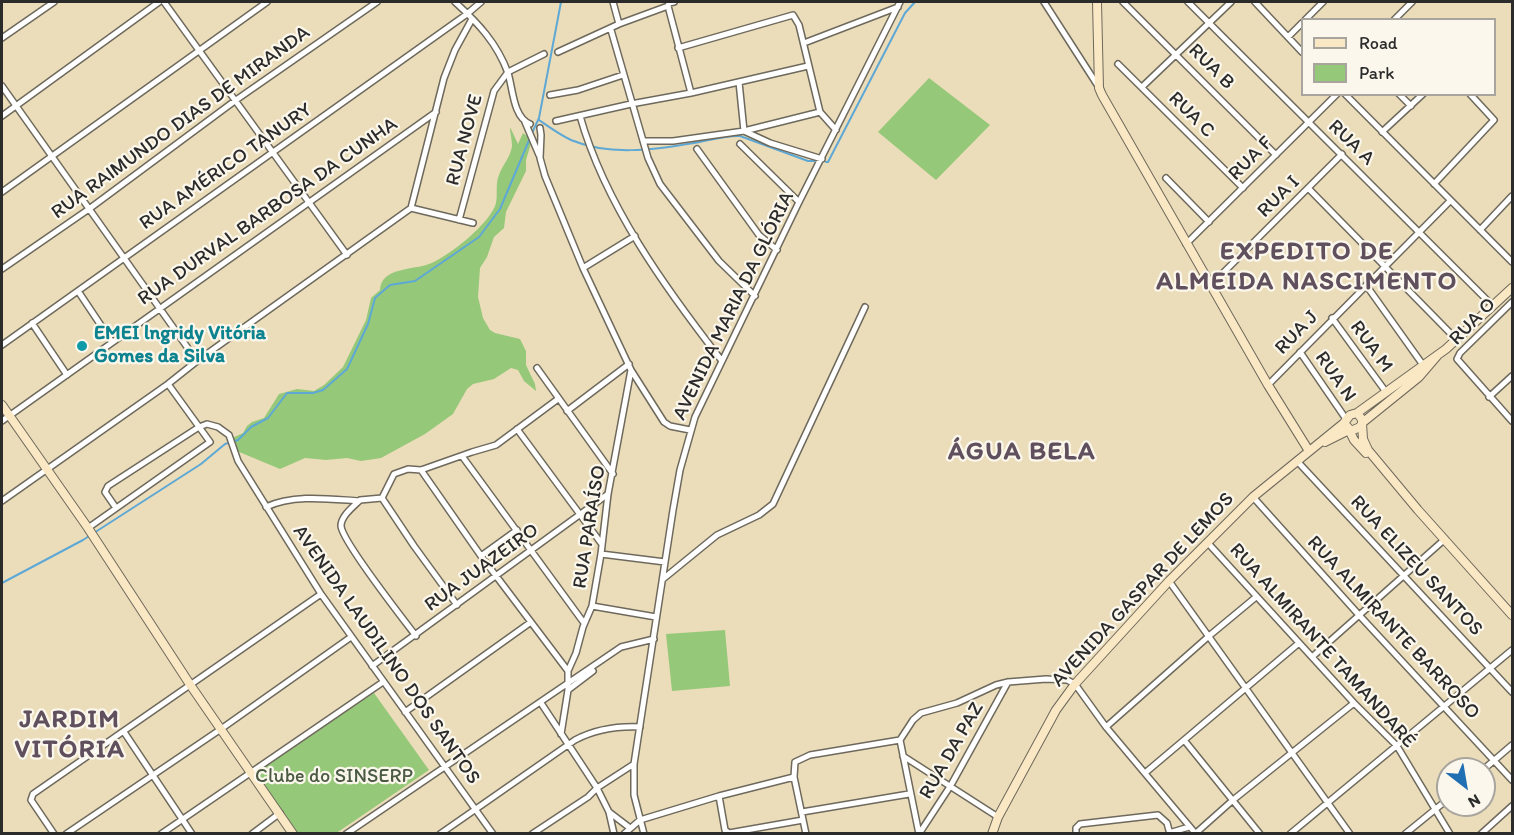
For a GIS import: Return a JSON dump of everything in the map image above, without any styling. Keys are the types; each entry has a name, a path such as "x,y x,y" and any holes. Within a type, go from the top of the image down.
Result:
{"street":[{"path":"2,38 54,2"},
{"path":"2,116 159,2"},
{"path":"164,2 347,255"},
{"path":"2,192 267,2"},
{"name":"RUA RAIMUNDO DIAS DE MIRANDA","path":"2,269 236,100 377,2"},
{"path":"455,2 489,36 508,72 517,108 540,158 545,176 583,268 630,367 664,422 670,426 690,430"},
{"name":"RUA AMÉRICO TANURY","path":"2,345 273,152 470,17 481,2"},
{"path":"613,2 619,24"},
{"path":"1044,2 1099,88 1106,104 1268,385 1312,449"},
{"path":"1097,2 1099,88"},
{"name":"RUA B","path":"1123,2 1276,155"},
{"name":"RUA A","path":"1188,2 1492,306"},
{"path":"1142,87 1231,2"},
{"path":"1255,2 1301,51"},
{"path":"1307,18 1323,2"},
{"path":"1396,18 1412,2"},
{"path":"558,52 670,3 678,48 691,93"},
{"path":"804,43 899,4"},
{"name":"AVENIDA MARIA DA GLÓRIA","path":"644,834 634,795 634,764 680,470 690,430 799,202 899,4"},
{"path":"678,48 793,15 798,20 820,112 836,130"},
{"path":"2,501 411,208 444,78 470,17"},
{"path":"1288,37 1301,24"},
{"path":"611,30 648,158 660,184 706,246 754,296"},
{"path":"508,72 544,54"},
{"name":"RUA C","path":"1118,64 1243,188"},
{"path":"556,121 808,66"},
{"name":"RUA NOVE","path":"459,220 494,91 508,72"},
{"path":"550,95 578,90 623,75"},
{"path":"739,82 744,130"},
{"path":"2,86 197,361"},
{"name":"RUA F","path":"1186,244 1335,96"},
{"path":"1347,96 1512,262"},
{"path":"1401,96 1410,106"},
{"path":"1383,132 1421,96"},
{"path":"1434,184 1494,120 1472,96"},
{"name":"RUA DURVAL BARBOSA DA CUNHA","path":"2,421 436,112"},
{"path":"644,143 744,130 820,112"},
{"path":"580,116 591,150 635,236 677,301 722,361"},
{"path":"524,120 530,123"},
{"path":"540,128 540,158"},
{"path":"744,130 770,143 822,159"},
{"path":"740,144 799,202"},
{"path":"697,149 759,235 777,250"},
{"name":"RUA I","path":"1210,286 1342,154"},
{"path":"1166,178 1209,222"},
{"path":"1309,189 1457,340"},
{"path":"1480,230 1512,196"},
{"name":"RUA J","path":"1268,385 1450,201"},
{"path":"411,208 473,223"},
{"path":"583,268 635,236"},
{"path":"1366,285 1423,365"},
{"path":"1512,288 1457,340 1358,413 1350,415 1347,424 1354,440 1381,467 1512,615"},
{"path":"78,291 112,342"},
{"name":"RUA O","path":"1489,397 1457,359 1460,353 1512,303"},
{"path":"662,579 717,535 759,515 773,504 866,307"},
{"name":"RUA M","path":"1332,318 1386,393"},
{"path":"32,323 67,375"},
{"name":"RUA N","path":"1300,352 1347,424"},
{"path":"1347,424 1355,430 1419,376 1436,356"},
{"path":"567,411 630,367"},
{"name":"RUA PARAÍSO","path":"561,734 568,671 592,606 630,367"},
{"path":"537,368 613,474"},
{"path":"1512,376 1489,397 1512,421"},
{"path":"89,529 210,442 168,384"},
{"path":"382,498 394,474 408,469 421,470 496,445 558,399"},
{"path":"2,405 98,542 191,686 293,834"},
{"path":"1358,413 1362,419 1365,445 1381,467"},
{"name":"AVENIDA LAUDILINO DOS SANTOS","path":"199,427 207,424 228,435 238,461 321,594 493,834"},
{"name":"AVENIDA GASPAR DE LEMOS","path":"992,834 998,817 1056,710 1075,684 1169,581 1252,496 1347,424"},
{"path":"116,508 106,494 108,486 199,427"},
{"path":"517,429 602,543"},
{"path":"462,456 584,623"},
{"name":"RUA ELIZEU SANTOS","path":"1297,461 1512,693"},
{"path":"421,470 481,556 568,671"},
{"name":"RUA JUAZEIRO","path":"372,666 608,494"},
{"name":"RUA ALMIRANTE BARROSO","path":"1252,496 1490,757"},
{"path":"266,507 299,499 359,501 382,498"},
{"path":"382,498 457,605"},
{"path":"359,501 343,519 341,529 359,559 416,636"},
{"path":"481,556 517,530"},
{"path":"1312,657 1444,539"},
{"name":"RUA ALMIRANTE TAMANDARÉ","path":"1207,542 1299,644 1396,746 1436,808"},
{"path":"601,554 665,562"},
{"path":"1169,581 1350,834"},
{"path":"54,834 31,800 35,793 321,594"},
{"path":"1106,727 1256,597"},
{"path":"592,606 656,617"},
{"path":"405,712 531,622"},
{"path":"66,834 351,637"},
{"path":"346,834 568,687 624,646 654,639"},
{"path":"1145,773 1299,644"},
{"path":"1290,834 1512,650"},
{"path":"919,834 909,794 900,740 913,720 921,713 957,703 996,685 1008,682 1060,679 1075,684 1106,727 1196,833 1233,800 1354,703"},
{"path":"161,834 383,682"},
{"name":"RUA DA PAZ","path":"919,834 925,831 1008,682"},
{"path":"541,703 597,788 609,812 614,834"},
{"path":"440,834 567,745 585,735 596,730 640,727"},
{"path":"124,732 192,834"},
{"path":"806,834 793,764 810,755 900,740"},
{"path":"1184,740 1260,834"},
{"path":"1496,759 1512,745"},
{"path":"903,756 998,817"},
{"name":"RUA ALMIRANTE BARROSO","path":"1496,763 1512,780"},
{"path":"532,834 634,764"},
{"path":"624,834 640,820 719,796 794,777"},
{"path":"802,812 909,794"},
{"path":"719,796 725,830 729,833 804,820"},
{"path":"1481,834 1512,806"},
{"path":"1405,834 1436,808"},
{"path":"609,812 630,828"},
{"path":"252,834 280,813"},
{"path":"1076,834 1076,828 1080,824 1158,815 1167,823 1169,833 1189,827"},
{"name":"RUA ALMIRANTE TAMANDARÉ","path":"1441,817 1450,834"}],"green space":[{"path":"929,78 990,125 936,180 878,132"},
{"path":"510,127 518,144 523,133 532,140 526,160 526,171 506,212 504,228 494,237 487,257 480,268 478,297 483,318 490,330 520,339 526,351 526,365 536,391 524,381 518,370 511,368 494,379 473,384 467,389 453,414 425,434 381,458 361,461 347,458 326,460 305,458 280,469 232,449 230,439 243,433 252,422 264,418 279,394 297,389 314,391 343,367 366,320 371,298 380,290 386,277 392,273 423,266 437,260 457,247 486,220 496,203 498,178 511,150"},
{"path":"725,630 730,686 672,691 666,634"},
{"name":"Clube do SINSERP","path":"374,693 429,770 335,834 297,833 255,771"}],"waterway":[{"path":"532,133 539,118 561,2"},
{"path":"826,162 905,13 915,2"},
{"path":"539,120 571,140 600,148 647,149 740,136 808,161 815,161"},
{"path":"2,583 83,540 201,464 225,444 238,440 251,427 268,418 287,393 313,393 323,390 347,369 368,324 375,298 390,285 415,281 479,237 500,209 530,138"}],"place":[{"name":"EMEI lngridy Vitória Gomes da Silva","path":"82,346"}],"district":[{"name":"EXPEDITO DE ALMEIDA NASCIMENTO","path":"1307,267"},
{"name":"ÁGUA BELA","path":"1022,452"},
{"name":"JARDIM VITÓRIA","path":"70,735"}]}
